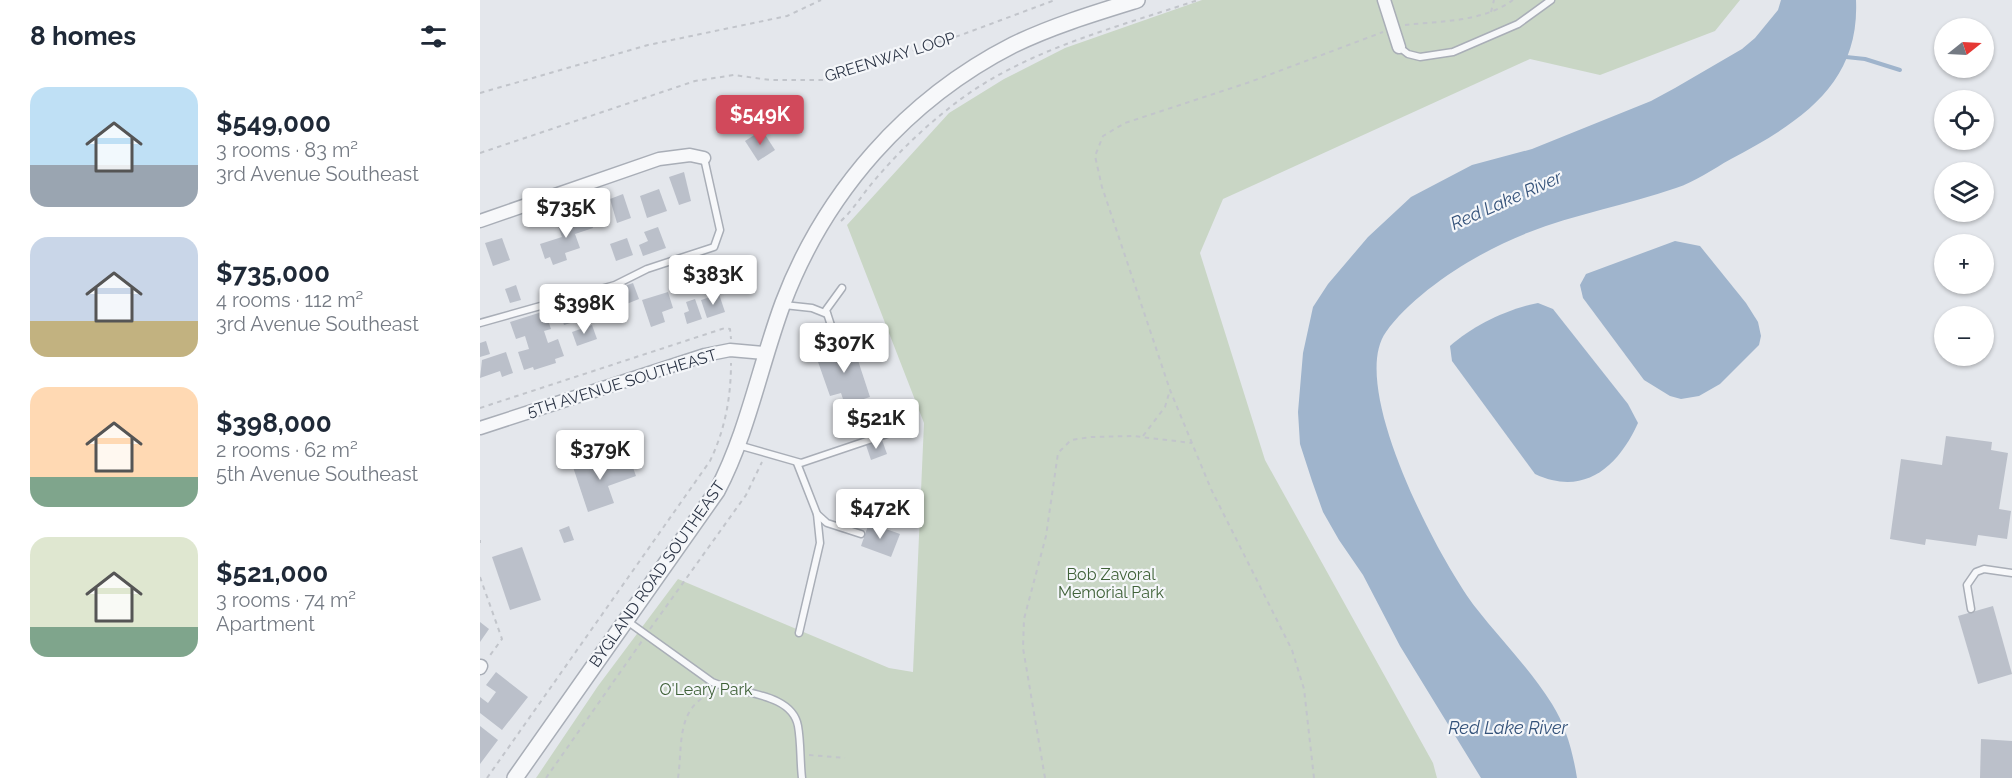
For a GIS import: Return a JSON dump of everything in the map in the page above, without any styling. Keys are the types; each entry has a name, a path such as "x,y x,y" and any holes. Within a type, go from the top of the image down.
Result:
{"street":[{"name":"BYGLAND ROAD SOUTHEAST","path":"515,778 717,491 738,445 765,353 782,305 807,249 832,206 874,152 922,106 979,65 1013,45 1051,29 1137,0"},
{"path":"1384,0 1399,47"},
{"path":"480,221 659,159 690,155 704,158"},
{"name":"5TH AVENUE SOUTHEAST","path":"480,428 705,355 730,350 765,353"}],"lane":[{"path":"1399,47 1408,54 1420,57 1453,52 1518,24 1551,0"},
{"path":"480,323 615,285 647,269 714,247 720,230 704,158"},
{"path":"838,346 826,314 828,304 842,288"},
{"path":"782,305 812,308 826,314"},
{"path":"738,445 797,463 886,434"},
{"path":"797,463 817,514 820,543 799,633"},
{"path":"817,514 827,523 861,534"},
{"path":"1971,609 1967,585 1976,572 1984,569 2012,573"},
{"path":"626,621 695,671 725,688 780,702 790,707 798,726 801,778"}],"path":[{"path":"480,93 648,45 787,16 821,0"},
{"name":"GREENWAY LOOP","path":"480,153 694,81 734,75 770,80 824,80 961,35 1055,0"},
{"path":"841,221 893,159 949,108 979,87 1041,53 1198,0"},
{"path":"1491,12 1494,0"},
{"path":"1314,778 1304,688 1292,650 1212,489 1170,390 1102,187 1095,156 1103,136 1125,123 1250,82 1392,29 1405,25 1460,20 1491,12 1513,0"},
{"path":"480,408 725,328 730,329 727,413 719,443 710,461 487,778"},
{"path":"1143,436 1165,407 1170,390"},
{"path":"1046,778 1023,648 1024,620 1046,536 1058,453 1071,440 1091,437 1143,436 1192,443"},
{"path":"546,778 746,495 765,454"},
{"path":"480,577 502,639 480,667"},
{"path":"678,778 681,730 686,718 696,703 710,693 725,688"},
{"path":"800,756 819,754 845,758"}],"green space":[{"name":"Bob Zavoral Memorial Park","path":"1202,0 1740,0 1715,31 1600,75 1530,59 1223,199 1200,253 1265,460 1433,763 1437,778 536,778 598,686 678,579 889,668 913,672 924,423 847,225 949,113 1004,79 1065,48"}],"water":[{"name":"Red Lake River","path":"1781,0 1856,0 1855,30 1848,56 1836,79 1801,116 1697,179 1657,194 1545,226 1489,250 1431,287 1398,317 1386,332 1377,357 1378,391 1402,472 1421,514 1460,585 1557,712 1568,740 1577,778 1481,778 1400,646 1363,575 1323,512 1300,444 1298,412 1303,353 1313,307 1328,284 1368,237 1411,197 1472,165 1532,149 1651,101 1742,49 1755,38 1778,10"},
{"path":"1675,241 1700,246 1746,303 1758,322 1761,336 1759,345 1720,384 1699,396 1681,399 1670,396 1644,380 1583,298 1580,285 1586,274"},
{"path":"1538,303 1553,309 1628,404 1638,423 1630,439 1610,465 1584,480 1569,482 1535,474 1452,361 1450,346 1469,332 1503,314"}],"building":[{"path":"762,130 775,150 758,161 745,141"},
{"path":"684,172 691,201 679,205 669,177"},
{"path":"659,189 667,211 647,218 640,196"},
{"path":"623,194 631,218 617,223 610,199"},
{"path":"588,213 593,228 575,234 580,248 565,253 567,260 553,265 550,257 545,259 540,244 562,237 557,223"},
{"path":"658,227 666,248 643,256 639,245 648,241 644,232"},
{"path":"502,238 510,260 493,266 485,243"},
{"path":"627,238 633,255 616,261 610,244"},
{"path":"707,271 713,287 694,293 689,277"},
{"path":"633,283 639,299 624,305 619,288"},
{"path":"516,285 521,300 510,303 505,289"},
{"path":"668,292 673,308 662,312 665,322 651,327 642,300"},
{"path":"606,294 611,310 592,317 586,301"},
{"path":"719,294 725,312 707,318 701,300"},
{"path":"695,299 702,319 687,324 684,313 689,311 686,302"},
{"path":"572,307 577,321 564,325 560,311"},
{"path":"545,311 551,329 544,331 548,343 558,339 564,356 555,359 556,363 534,370 533,367 524,370 518,352 529,349 525,336 516,339 510,322"},
{"path":"592,325 597,339 577,346 572,332"},
{"path":"486,341 490,354 480,357 480,343"},
{"path":"852,342 870,397 845,405 841,393 830,396 817,359 830,355 828,350"},
{"path":"506,352 513,373 502,377 500,371 480,378 482,360"},
{"path":"1946,436 1992,442 1991,450 2008,453 1999,509 2011,511 2007,539 1978,535 1976,546 1926,539 1925,545 1890,539 1901,459 1942,465"},
{"path":"882,440 887,454 871,460 866,445"},
{"path":"594,457 599,470 630,459 636,476 608,486 614,503 588,512 572,464"},
{"path":"869,523 900,534 891,557 861,546"},
{"path":"569,526 574,540 564,543 559,530"},
{"path":"522,547 541,600 510,610 492,557"},
{"path":"1993,606 2012,674 1978,684 1958,616"},
{"path":"480,622 489,629 480,642"},
{"path":"496,672 528,697 502,730 480,713 480,697 488,703 496,692 486,685"},
{"path":"480,726 498,740 480,764"},
{"path":"1981,739 2012,741 2012,778 1980,778"}],"waterway":[{"path":"1846,57 1865,59 1900,70"}],"park label":[{"name":"O'Leary Park","path":"706,689"}]}
